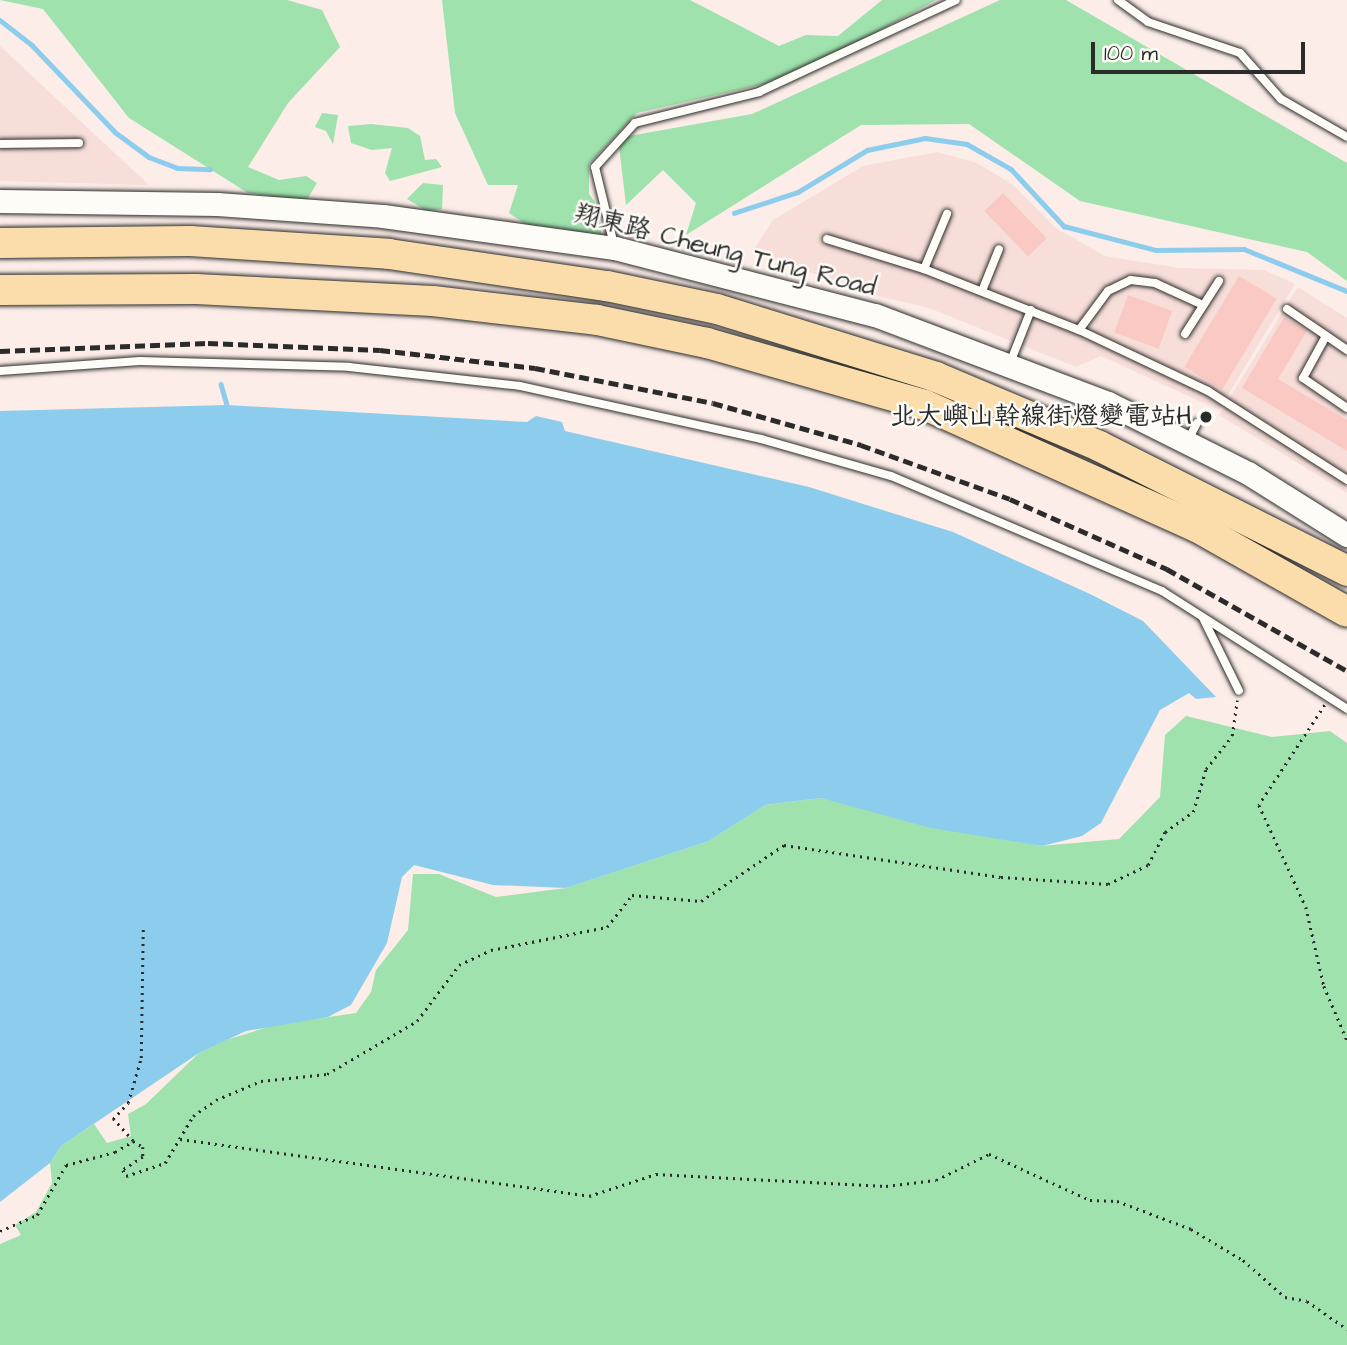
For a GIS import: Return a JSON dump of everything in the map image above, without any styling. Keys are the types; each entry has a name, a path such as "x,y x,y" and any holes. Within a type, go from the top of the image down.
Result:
{"highway":[{"path":"0,243 190,241 388,254 607,286 717,309 936,377 1099,446 1347,571"},
{"path":"0,290 196,289 433,301 597,320 707,343 925,405 1197,527 1347,612"}],"main road":[{"name":"翔東路 Cheung Tung Road","path":"0,201 217,204 383,216 615,248 875,315 1192,433 1347,535"}],"lane":[{"path":"615,248 595,167 635,124 760,92 956,0"},
{"path":"1118,0 1148,22 1240,53 1281,99 1347,137"},
{"path":"0,144 79,143"},
{"path":"924,269 947,214"},
{"path":"827,239 924,269 1079,330 1208,391 1347,480"},
{"path":"982,291 999,248"},
{"path":"1079,330 1108,291 1131,280 1155,283 1203,305"},
{"path":"1185,334 1219,281"},
{"path":"1287,309 1347,350"},
{"path":"1009,366 1031,310"},
{"path":"1326,336 1303,379 1347,408"},
{"path":"0,372 140,362 252,361 520,386 761,439 891,476 1162,592 1347,709"},
{"path":"1202,617 1239,691"}],"path":[{"path":"143,928 141,1058 128,1103 113,1119 132,1141 143,1147 143,1157 123,1170 126,1176 165,1163 193,1116 216,1100 261,1080 327,1074 416,1021 459,965 491,950 607,927 632,895 701,901 783,845 1001,877 1108,884 1148,865 1165,832 1193,812 1206,769 1232,736 1239,691"},
{"path":"1329,698 1259,805 1306,907 1324,986 1347,1040"},
{"path":"178,1139 589,1196 656,1174 886,1186 936,1180 989,1154 1090,1200 1117,1201 1191,1229 1243,1260 1286,1297 1307,1301 1347,1329"},
{"path":"0,1231 37,1215 66,1165 115,1152 132,1141"}],"shaded area":[{"path":"0,46 149,185 0,181"},
{"path":"937,152 977,163 1013,185 1057,229 1105,256 1179,268 1264,270 1295,284 1219,410 1101,356 1076,367 929,308 878,296 752,252 773,220 863,166"},
{"path":"1298,287 1347,318 1347,493 1219,415"}],"green space":[{"path":"0,0 287,0 322,10 340,47 288,103 248,167 279,180 306,176 317,183 306,201 248,193 129,118 43,9"},
{"path":"442,0 690,0 779,46 806,35 838,36 882,0 936,0 791,78 637,113 589,164 589,194 597,205 602,237 528,226 509,213 518,185 488,185 455,113"},
{"path":"1000,0 1066,0 1347,163 1347,281 1307,252 1080,201 969,124 861,125 686,235 696,203 663,170 626,205 618,138 752,114"},
{"path":"322,113 338,115 333,144 326,131 315,127"},
{"path":"371,124 408,128 420,136 425,160 436,159 442,167 390,181 385,173 392,148 372,150 351,143 348,126"},
{"path":"423,183 443,185 442,209 427,211 407,199"},
{"path":"1186,716 1272,737 1330,731 1347,743 1347,1345 0,1345 0,1244 21,1235 15,1225 36,1212 52,1183 50,1163 61,1146 94,1124 107,1143 131,1136 128,1114 146,1104 199,1053 226,1040 274,1025 356,1013 371,992 376,970 408,930 413,874 439,874 496,897 566,888 709,841 765,805 821,798 1041,846 1119,839 1160,797 1165,735"}],"water":[{"path":"227,405 527,422 536,416 562,422 565,431 809,487 953,532 1143,621 1216,697 1196,699 1189,693 1160,710 1101,823 1082,836 1042,846 931,828 821,798 765,805 709,841 566,888 493,885 414,865 402,877 387,943 351,1005 328,1017 246,1031 199,1053 61,1146 50,1163 0,1202 0,411"}],"building":[{"path":"1003,193 1047,238 1028,256 984,211"},
{"path":"1239,276 1277,299 1222,390 1184,367"},
{"path":"1128,295 1172,311 1158,349 1114,333"},
{"path":"1284,317 1307,331 1278,379 1347,420 1347,451 1242,388"},
{"name":"北大嶼山幹線街燈變電站H","path":"1202,409 1215,415 1210,426 1197,420"}],"waterway":[{"path":"0,20 32,45 115,132 149,157 177,168 210,169"},
{"path":"734,213 798,192 867,150 925,138 967,144 1011,169 1064,226 1156,250 1244,249 1347,291"},
{"path":"221,384 227,405"}],"railway":[{"path":"0,351 208,343 380,350 535,368 713,403 861,445 1010,499 1167,569 1347,671"}],"place":[{"name":"北大嶼山幹線街燈變電站H","path":"1206,417"}]}
